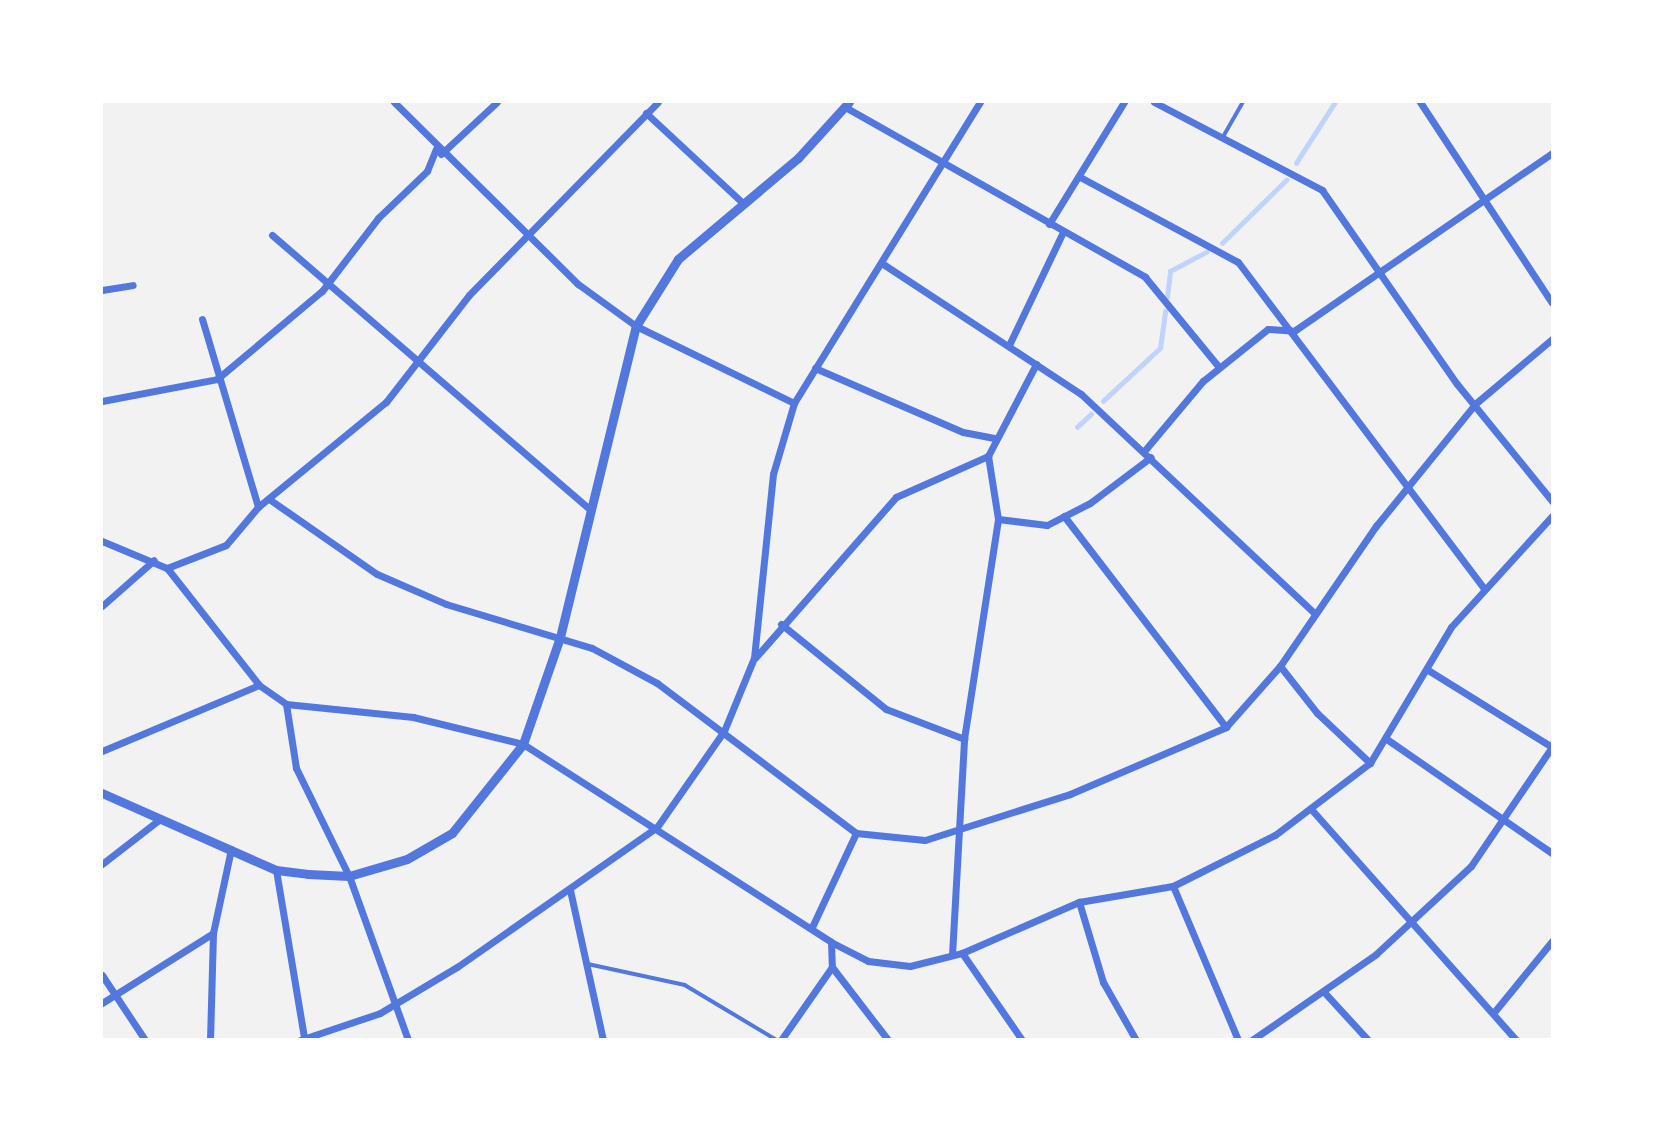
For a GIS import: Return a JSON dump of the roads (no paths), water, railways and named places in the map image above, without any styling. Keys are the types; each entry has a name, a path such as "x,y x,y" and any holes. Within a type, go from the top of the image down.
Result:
{"street":[{"path":"394,102 524,236 636,326 794,403"},
{"path":"102,401 216,379 274,335 427,171 439,151 497,102"},
{"path":"644,102 744,204"},
{"path":"167,568 226,545 258,508 418,368 469,295 658,102"},
{"path":"754,658 773,474 794,403 883,264 939,164 981,102"},
{"path":"1049,224 1124,102"},
{"path":"1154,102 1322,190 1377,271 1475,404 1552,501"},
{"path":"1420,102 1552,303"},
{"path":"102,793 276,870 349,876 407,859 452,833 523,744 560,637 589,508 636,326 678,259 744,204 847,104 939,164 1145,277 1219,367"},
{"path":"1145,450 1219,367 1268,328 1294,331 1377,271 1552,153"},
{"path":"1080,177 1238,262 1294,331 1408,490 1484,589"},
{"path":"1009,345 1063,232"},
{"path":"272,235 322,285 418,368 589,508"},
{"path":"883,264 1036,364 1145,450 1315,614"},
{"path":"102,290 133,285"},
{"path":"202,319 216,379 258,508"},
{"path":"269,499 377,574 446,604 560,637 657,683 724,730 856,834 925,840 1070,794 1226,727 1280,666 1315,614 1475,404 1552,339"},
{"path":"952,955 964,739 998,519 988,456 1036,364"},
{"path":"815,368 963,432 995,439"},
{"path":"276,870 303,1039 396,1002 570,890 657,827 724,730 754,658 781,624 896,497 988,456"},
{"path":"998,519 1047,525 1151,457"},
{"path":"1064,516 1226,727"},
{"path":"102,541 154,560 167,568 259,685 286,704 413,717 523,744 657,827 831,942 887,965 962,953 1079,902 1173,886 1219,868 1311,808 1370,763 1388,740 1427,670 1484,589 1552,516"},
{"path":"102,606 154,560"},
{"path":"781,624 886,709 964,739"},
{"path":"1280,666 1317,713 1370,763"},
{"path":"1252,1040 1324,992 1411,922 1471,866 1552,747 1427,670"},
{"path":"102,751 259,685"},
{"path":"286,704 296,768 349,876 408,1040"},
{"path":"1388,740 1500,823 1552,853"},
{"path":"1311,808 1411,922 1495,1011 1516,1040"},
{"path":"102,864 160,819"},
{"path":"812,927 856,834"},
{"path":"210,1040 213,933 231,849"},
{"path":"1173,886 1238,1040"},
{"path":"570,890 603,1040"},
{"path":"1079,902 1103,982 1136,1040"},
{"path":"102,1003 213,933"},
{"path":"1495,1011 1543,956 1552,941"},
{"path":"831,942 832,967 888,1040"},
{"path":"962,953 1022,1040"},
{"path":"1543,956 1552,960"},
{"path":"779,1040 832,967"},
{"path":"102,975 145,1040"},
{"path":"1324,992 1368,1040"}],"lane":[{"path":"1223,138 1242,102"},
{"path":"588,964 685,985 779,1040"}],"waterway":[{"path":"1296,163 1335,102"},
{"path":"1222,243 1286,180"},
{"path":"1167,297 1170,271 1206,252"},
{"path":"1103,401 1160,348 1165,311"},
{"path":"1077,427 1091,414"}]}
